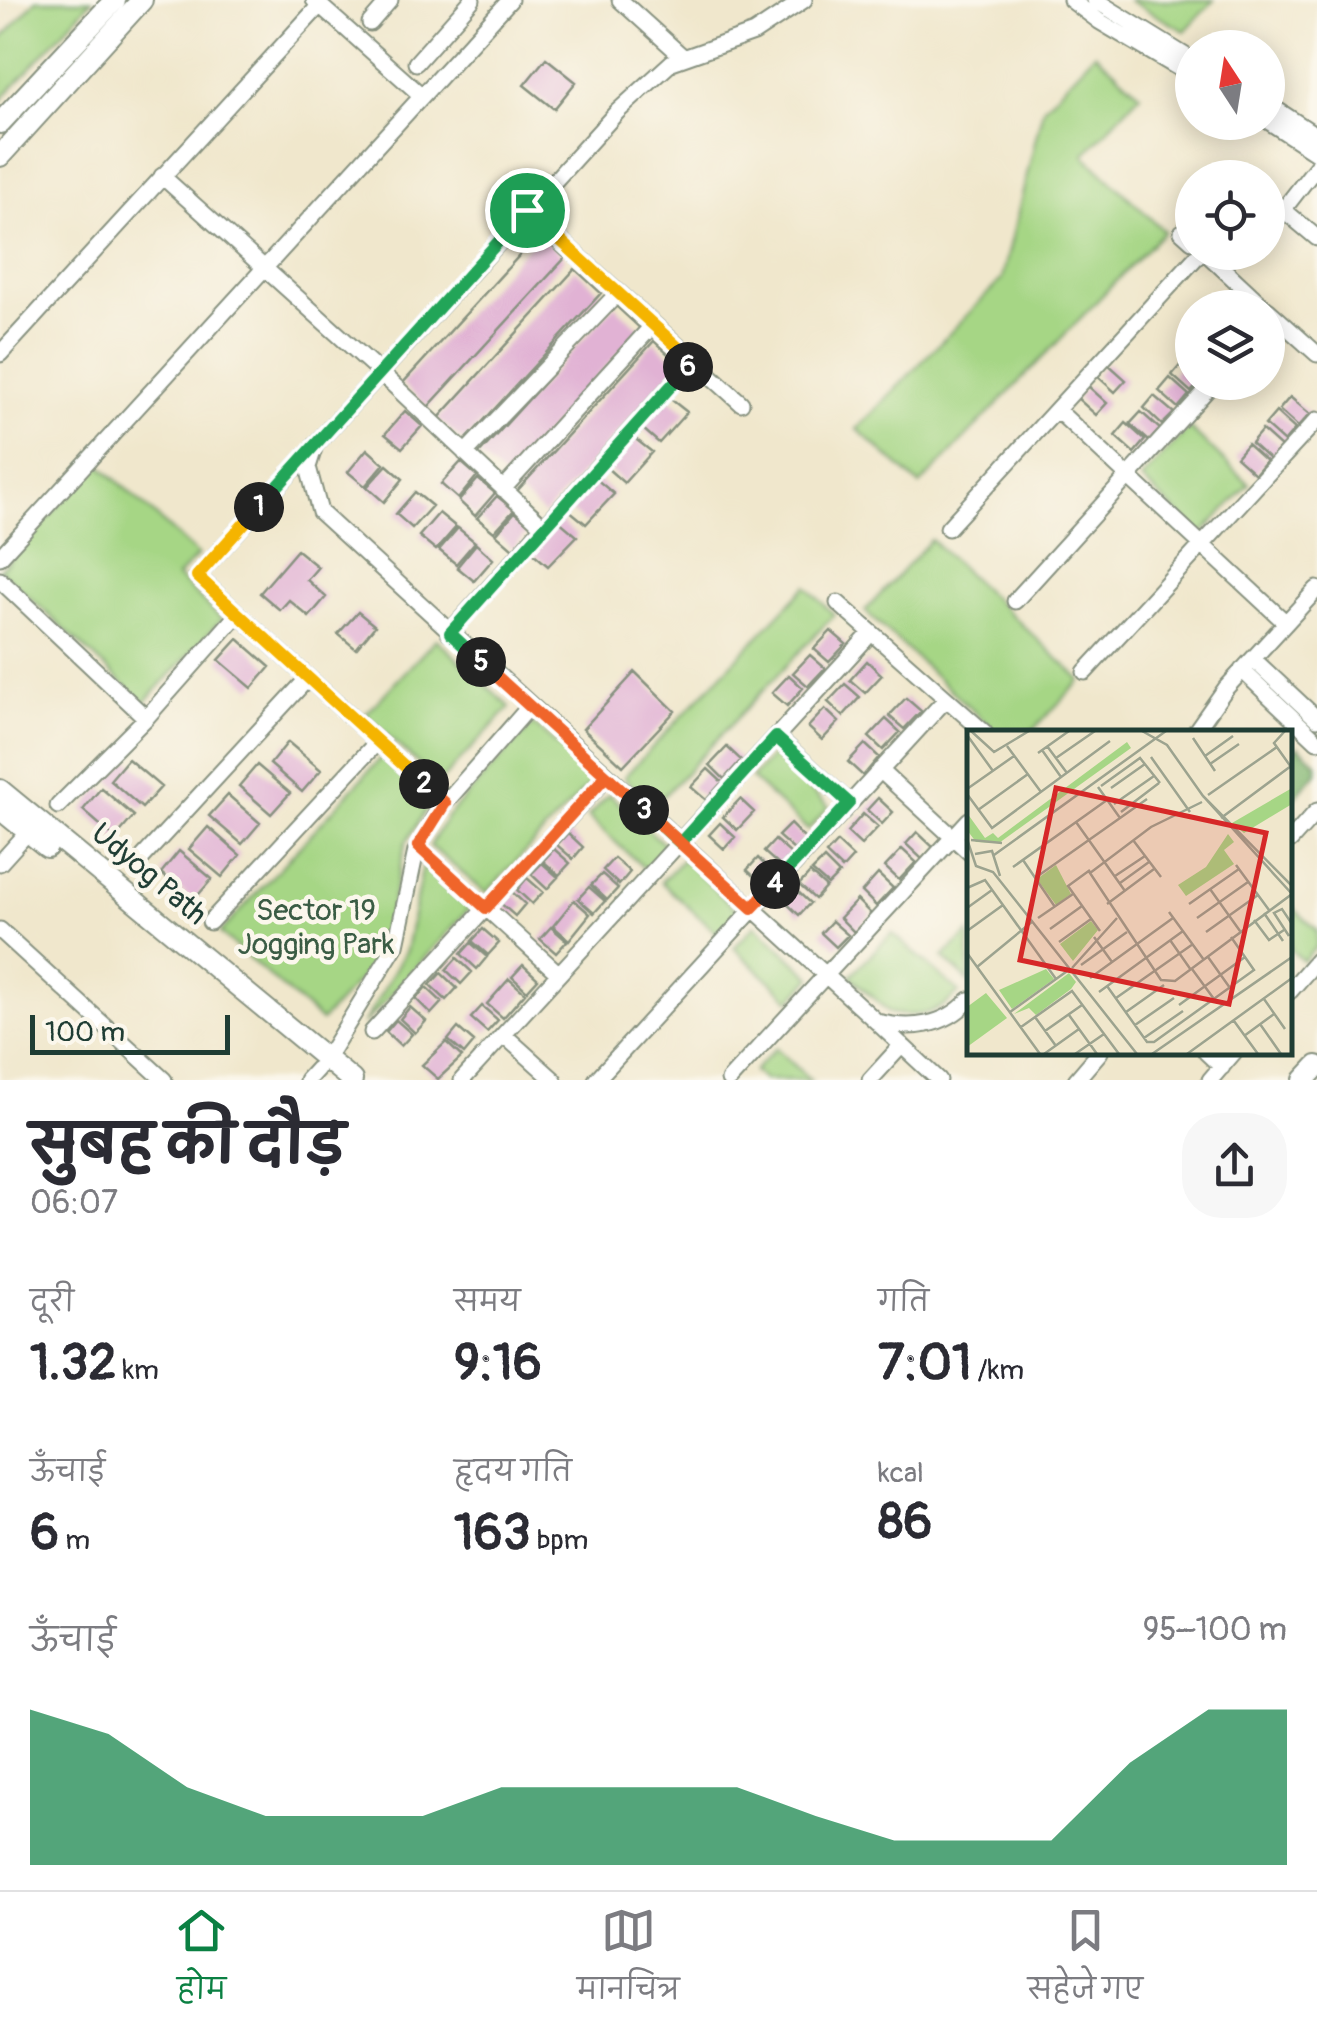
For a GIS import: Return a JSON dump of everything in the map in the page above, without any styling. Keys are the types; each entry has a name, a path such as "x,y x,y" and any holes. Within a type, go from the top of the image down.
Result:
{"main road":[{"path":"0,123 115,0"},
{"path":"0,156 142,0"},
{"name":"Udyog Path","path":"0,790 320,1072"},
{"name":"Udyog Path","path":"0,809 320,1072 352,1080"},
{"path":"1304,1080 1317,1066"}],"street":[{"path":"370,23 390,0"},
{"path":"416,64 472,0"},
{"path":"0,557 510,0"},
{"path":"620,0 682,57"},
{"path":"445,803 197,576 617,112 672,62 754,32 804,0"},
{"path":"1071,0 1175,66"},
{"path":"1095,0 1175,49"},
{"path":"0,354 317,2 422,96"},
{"path":"1285,115 1317,136"},
{"path":"1285,132 1317,153"},
{"path":"1315,174 1289,201 1286,212 1317,238"},
{"path":"162,176 381,372 544,528"},
{"path":"527,210 741,403"},
{"path":"948,528 1186,270"},
{"path":"1222,270 1243,290"},
{"path":"466,452 618,293"},
{"path":"503,488 653,325"},
{"path":"1285,327 1317,354"},
{"path":"450,633 693,361"},
{"path":"1014,601 1198,400"},
{"path":"1057,410 1286,623"},
{"path":"1086,672 1317,420"},
{"path":"315,445 308,467 320,512 939,1080"},
{"path":"0,580 146,718"},
{"path":"1196,730 1226,688 1317,589"},
{"path":"838,603 982,730"},
{"path":"58,806 146,718 238,614"},
{"path":"462,1080 871,633"},
{"path":"1248,664 1317,719"},
{"path":"1248,664 1317,741"},
{"path":"143,857 308,678"},
{"path":"596,1080 946,699"},
{"path":"320,1072 396,945 418,846 445,803 530,706"},
{"path":"776,737 849,803"},
{"path":"210,922 378,741"},
{"path":"880,770 967,849"},
{"path":"372,1032 606,776"},
{"path":"1292,839 1317,810"},
{"path":"729,1080 967,823"},
{"path":"0,864 28,832"},
{"path":"418,846 559,974"},
{"path":"0,930 164,1080"},
{"path":"1295,973 1317,960"},
{"path":"877,1022 901,1028 928,1026 967,1003"},
{"path":"504,1035 554,1080"},
{"path":"870,1080 902,1045"},
{"path":"1076,1080 1097,1055"},
{"path":"1209,1055 1222,1067"},
{"path":"1210,1080 1232,1055"}],"green space":[{"path":"36,0 92,0 0,101 0,41"},
{"path":"1128,0 1214,0 1183,30"},
{"path":"1095,53 1140,94 1084,155 1164,231 920,485 857,429 1002,279 1043,108"},
{"path":"1189,428 1249,484 1201,535 1141,479"},
{"path":"98,463 198,555 177,577 222,619 144,703 0,570"},
{"path":"931,540 1081,680 1033,730 994,730 865,611"},
{"path":"806,586 834,615 653,807 624,777"},
{"path":"436,639 510,707 439,783 365,715"},
{"path":"533,724 595,778 486,893 430,846 446,818"},
{"path":"1298,746 1317,763 1317,772 1292,800 1292,754"},
{"path":"773,755 829,807 808,830 751,778"},
{"name":"Sector 19 Jogging Park","path":"382,757 431,802 406,842 379,958 321,1021 220,933"},
{"path":"609,794 666,846 645,869 588,817"},
{"path":"683,859 739,912 718,934 661,882"},
{"path":"423,865 469,909 363,1025 406,950"},
{"path":"1292,907 1317,930 1317,946 1303,961 1292,951"},
{"path":"755,925 812,977 791,1000 734,948"},
{"path":"892,933 959,992 928,1013 890,1013 850,976"},
{"path":"967,935 967,980 943,957"},
{"path":"776,1048 810,1080 764,1080 754,1071"}],"building":[{"path":"546,58 576,82 554,109 524,85"},
{"path":"539,234 565,258 428,407 402,384"},
{"path":"575,269 601,293 464,442 438,419"},
{"path":"615,305 641,329 504,478 478,455"},
{"path":"654,341 680,365 544,515 517,491"},
{"path":"1107,363 1126,380 1115,392 1096,375"},
{"path":"1170,378 1175,382 1175,400 1185,400 1178,408 1159,391"},
{"path":"1088,386 1107,403 1096,415 1077,398"},
{"path":"1154,396 1174,413 1162,425 1144,408"},
{"path":"668,397 687,412 659,443 642,428"},
{"path":"1290,397 1310,414 1298,427 1279,410"},
{"path":"405,411 422,426 402,448 385,434"},
{"path":"1141,412 1160,429 1149,441 1130,424"},
{"path":"1276,412 1295,429 1284,442 1265,425"},
{"path":"1126,423 1145,440 1134,453 1115,436"},
{"path":"1262,430 1281,447 1270,460 1251,443"},
{"path":"633,437 652,452 624,483 607,468"},
{"path":"1247,444 1266,461 1255,474 1236,457"},
{"path":"367,449 384,464 365,486 348,472"},
{"path":"461,462 477,476 458,499 441,484"},
{"path":"387,465 403,479 384,502 367,487"},
{"path":"595,478 614,494 586,524 569,510"},
{"path":"478,479 495,493 475,516 459,501"},
{"path":"415,492 432,506 412,528 396,514"},
{"path":"497,496 514,510 494,532 477,518"},
{"path":"515,512 532,526 513,549 496,534"},
{"path":"439,513 456,527 436,550 419,536"},
{"path":"558,520 577,536 548,566 532,552"},
{"path":"458,528 475,542 456,564 439,550"},
{"path":"476,544 493,559 474,581 457,567"},
{"path":"297,550 318,567 307,580 326,597 309,617 289,600 280,610 260,593"},
{"path":"358,612 375,626 356,649 338,634"},
{"path":"831,631 846,644 829,662 814,649"},
{"path":"238,639 270,667 252,688 219,660"},
{"path":"810,655 825,668 808,686 793,673"},
{"path":"867,661 882,675 865,693 850,680"},
{"path":"635,672 675,711 623,766 583,729"},
{"path":"789,675 803,688 787,706 772,693"},
{"path":"845,684 860,697 843,716 828,702"},
{"path":"906,698 921,711 904,729 889,716"},
{"path":"825,709 839,722 822,740 808,727"},
{"path":"886,719 900,732 883,750 869,737"},
{"path":"288,742 321,770 302,792 270,764"},
{"path":"865,744 879,757 863,776 848,762"},
{"path":"727,747 741,760 724,779 710,765"},
{"path":"128,759 161,787 142,808 110,780"},
{"path":"257,765 290,793 271,814 239,786"},
{"path":"708,769 722,782 706,800 691,787"},
{"path":"101,788 134,816 115,838 83,810"},
{"path":"228,795 260,823 242,844 209,816"},
{"path":"878,798 893,812 882,824 867,810"},
{"path":"740,799 754,812 737,830 723,817"},
{"path":"863,814 878,827 861,845 847,832"},
{"path":"720,823 735,837 724,849 709,835"},
{"path":"790,824 805,839 794,850 778,836"},
{"path":"208,827 240,855 222,877 189,849"},
{"path":"917,832 933,847 922,859 906,844"},
{"path":"568,833 583,847 573,859 557,845"},
{"path":"775,840 791,854 780,866 764,852"},
{"path":"837,842 853,857 842,869 826,854"},
{"path":"554,849 570,863 559,875 543,861"},
{"path":"902,849 916,862 899,880 885,867"},
{"path":"179,851 212,879 193,901 161,873"},
{"path":"614,858 630,872 619,885 603,870"},
{"path":"758,858 773,873 762,884 747,870"},
{"path":"824,859 839,874 828,885 812,871"},
{"path":"542,863 558,877 547,889 531,874"},
{"path":"810,873 826,887 815,899 799,885"},
{"path":"602,874 618,888 607,900 591,885"},
{"path":"878,874 893,888 876,906 862,892"},
{"path":"527,878 543,892 532,904 517,890"},
{"path":"589,887 605,901 594,913 578,899"},
{"path":"795,889 810,903 799,915 784,901"},
{"path":"510,890 525,904 515,916 499,902"},
{"path":"574,900 590,914 569,940 553,926"},
{"path":"857,900 871,914 854,932 840,918"},
{"path":"832,921 848,935 836,947 821,933"},
{"path":"551,927 567,941 556,953 540,939"},
{"path":"483,929 499,943 488,955 472,941"},
{"path":"471,943 487,957 477,969 461,954"},
{"path":"457,958 472,972 461,984 446,970"},
{"path":"523,965 538,979 527,991 512,977"},
{"path":"441,973 457,988 446,1000 430,985"},
{"path":"509,979 525,993 503,1018 487,1004"},
{"path":"426,987 442,1002 431,1014 416,999"},
{"path":"482,1006 498,1020 487,1032 471,1018"},
{"path":"410,1007 426,1021 415,1033 400,1019"},
{"path":"396,1020 412,1034 401,1046 386,1032"},
{"path":"458,1028 474,1042 464,1054 448,1040"},
{"path":"446,1042 462,1057 438,1079 422,1065"}],"route":[{"path":"527,210 197,576 445,803 418,846 486,908 606,776 680,843 776,737 849,803 752,908 680,843 530,706 510,689 450,633 693,361 527,210"}]}
